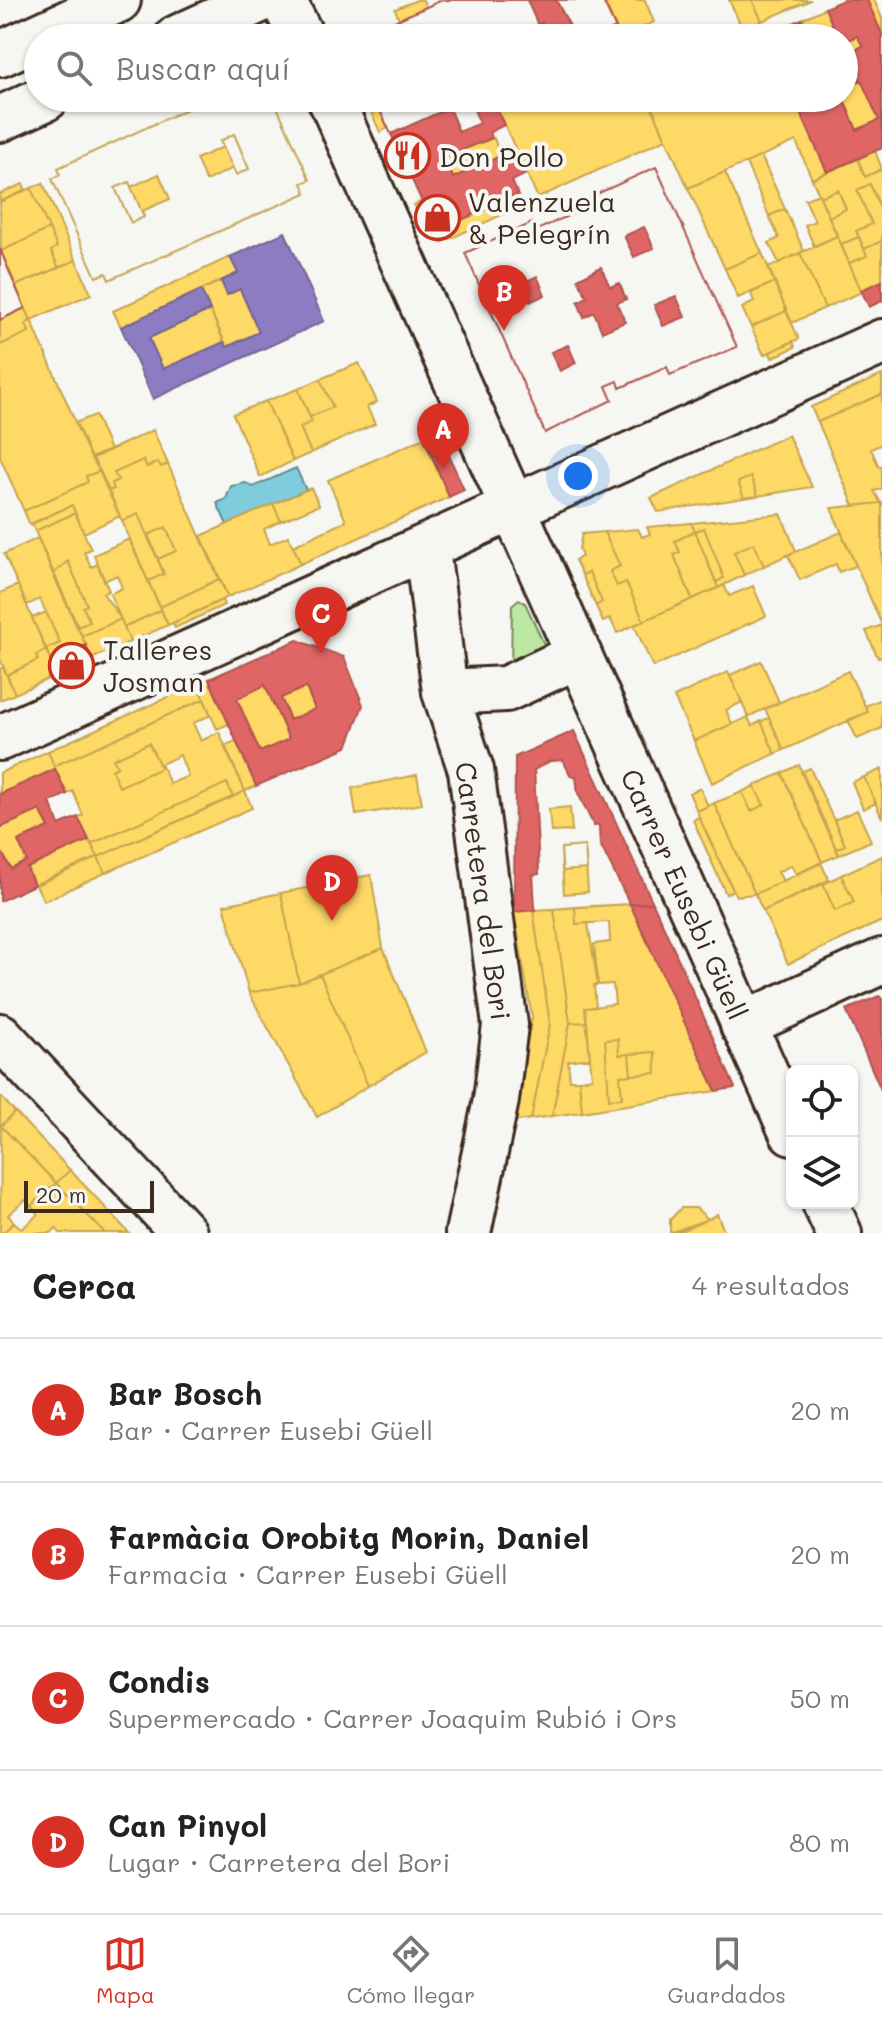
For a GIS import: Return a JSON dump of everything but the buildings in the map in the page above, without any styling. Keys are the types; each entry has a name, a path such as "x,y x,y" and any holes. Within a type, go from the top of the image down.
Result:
{"street":[{"path":"66,24 118,0"},
{"path":"208,24 260,0"},
{"path":"283,0 295,24"},
{"path":"0,54 24,43"},
{"path":"0,119 24,108"},
{"path":"336,112 514,510"},
{"path":"0,738 514,510 882,342"},
{"name":"Carrer Eusebi Güell","path":"514,510 786,1119"},
{"name":"Carretera del Bori","path":"427,549 445,692 471,770 505,1025 496,1100 468,1233"},
{"path":"445,692 506,689 579,655"},
{"path":"743,1025 882,961"},
{"path":"0,1036 184,1233"},
{"path":"828,1209 839,1233"}],"green space":[{"path":"519,599 525,603 549,655 511,671 512,605"}],"water":[{"path":"296,468 306,490 227,525 217,503 226,499 231,486 246,483 253,487"}],"place":[{"name":"Don Pollo","path":"408,156"},
{"name":"Valenzuela & Pelegrín","path":"437,217"},
{"name":"Farmàcia Orobitg Morin, Daniel","path":"504,331"},
{"name":"Bar Bosch","path":"443,469"},
{"name":"Condis","path":"321,653"},
{"name":"Talleres Josman","path":"72,665"},
{"name":"Can Pinyol","path":"332,921"}]}
